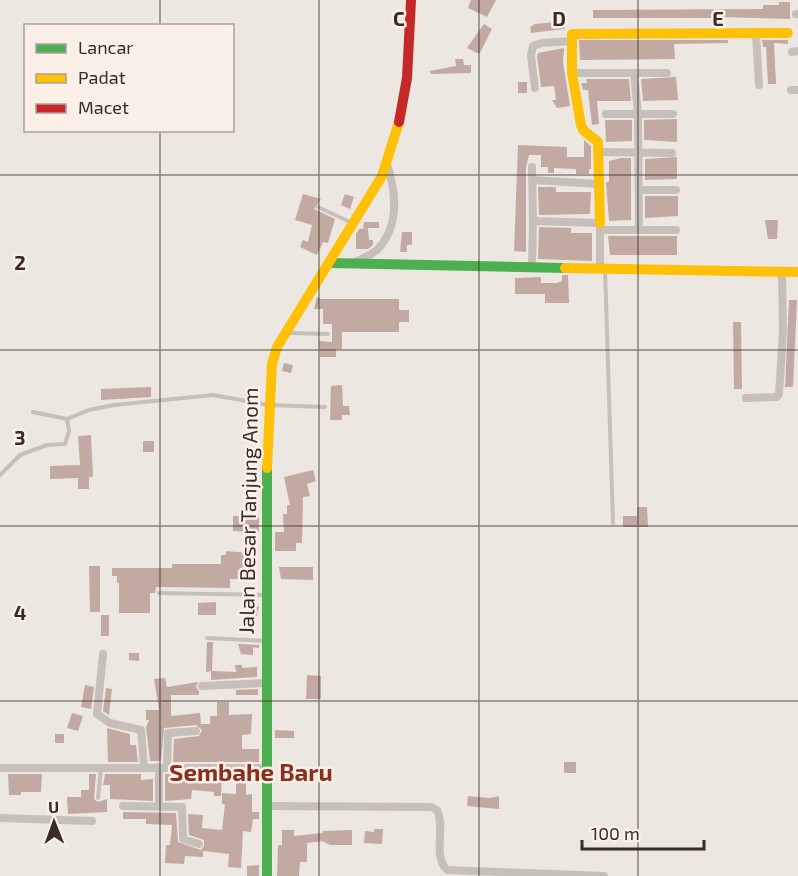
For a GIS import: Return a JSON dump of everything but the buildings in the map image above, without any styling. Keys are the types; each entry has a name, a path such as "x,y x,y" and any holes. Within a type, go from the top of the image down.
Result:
{"main road":[{"name":"Jalan Besar Tanjung Anom","path":"267,876 268,405 272,364 285,333 330,263 387,164 403,107 411,42 411,0"},
{"path":"600,226 598,140 581,125 572,73 573,34 577,32 788,33"},
{"path":"330,263 798,272"}],"street":[{"path":"756,34 759,85"},
{"path":"535,88 531,56 533,46 542,42 572,41"},
{"path":"572,73 667,73"},
{"path":"634,73 638,114 639,230"},
{"path":"606,114 673,114"},
{"path":"599,153 672,153"},
{"path":"350,265 376,251 387,236 395,205 394,188 387,164"},
{"path":"532,166 532,267"},
{"path":"532,180 599,184"},
{"path":"639,190 676,190"},
{"path":"533,221 639,230 676,230"},
{"path":"600,226 602,267"},
{"path":"746,398 777,397 779,394 783,331 782,273"},
{"path":"103,654 97,714 110,723 141,730 144,767"},
{"path":"202,686 267,683"},
{"path":"159,806 168,733 195,732"},
{"path":"0,768 268,768"},
{"path":"123,806 182,807 183,839 199,844"},
{"path":"268,806 431,807 437,810 440,817 441,862 447,870 604,876"},
{"path":"0,818 92,821"}],"lane":[{"path":"318,207 353,223"},
{"path":"602,267 613,523"},
{"path":"285,333 328,334"},
{"path":"33,412 67,419 105,407 138,405 187,396 213,395 268,405 325,408"},
{"path":"0,475 20,455 47,445 65,444 69,431 67,419"},
{"path":"159,593 268,595"},
{"path":"207,639 266,641"},
{"path":"98,798 101,767"}],"traffic: fast":[{"path":"330,263 565,268"},
{"path":"267,468 267,876"}],"traffic: slow":[{"path":"600,223 598,142 583,130 581,125 572,73 572,34 788,33"},
{"path":"267,468 272,364 277,347 382,176 399,122"},
{"path":"565,268 798,272"}],"traffic: jam":[{"path":"399,122 407,78 411,0"}],"district":[{"name":"Sembahe Baru","path":"251,773"}]}
